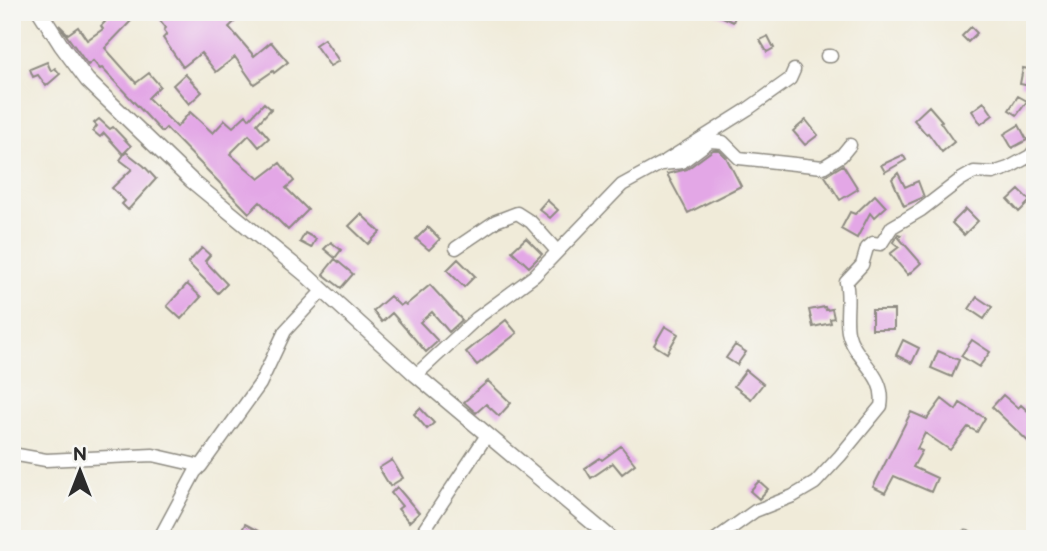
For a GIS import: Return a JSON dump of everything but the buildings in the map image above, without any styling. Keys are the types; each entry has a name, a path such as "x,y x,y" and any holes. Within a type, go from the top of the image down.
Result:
{"main road":[{"path":"40,12 75,65 114,107 191,181 323,290 416,375 612,539"}],"street":[{"path":"416,375 477,318 534,276 622,185 748,109 790,79 794,70"},
{"path":"659,164 682,162 710,141 723,142 739,158 823,167 841,156 850,145"},
{"path":"716,539 755,511 815,484 881,406 878,381 848,333 849,295 846,282 862,265 867,248 873,243 881,244 892,227 974,172 993,173 1009,168 1035,150"},
{"path":"456,248 496,221 517,213 531,222 557,251"},
{"path":"159,539 195,472 260,384 285,331 323,290"},
{"path":"418,539 487,435"},
{"path":"12,454 47,460 153,455 201,466"}]}
